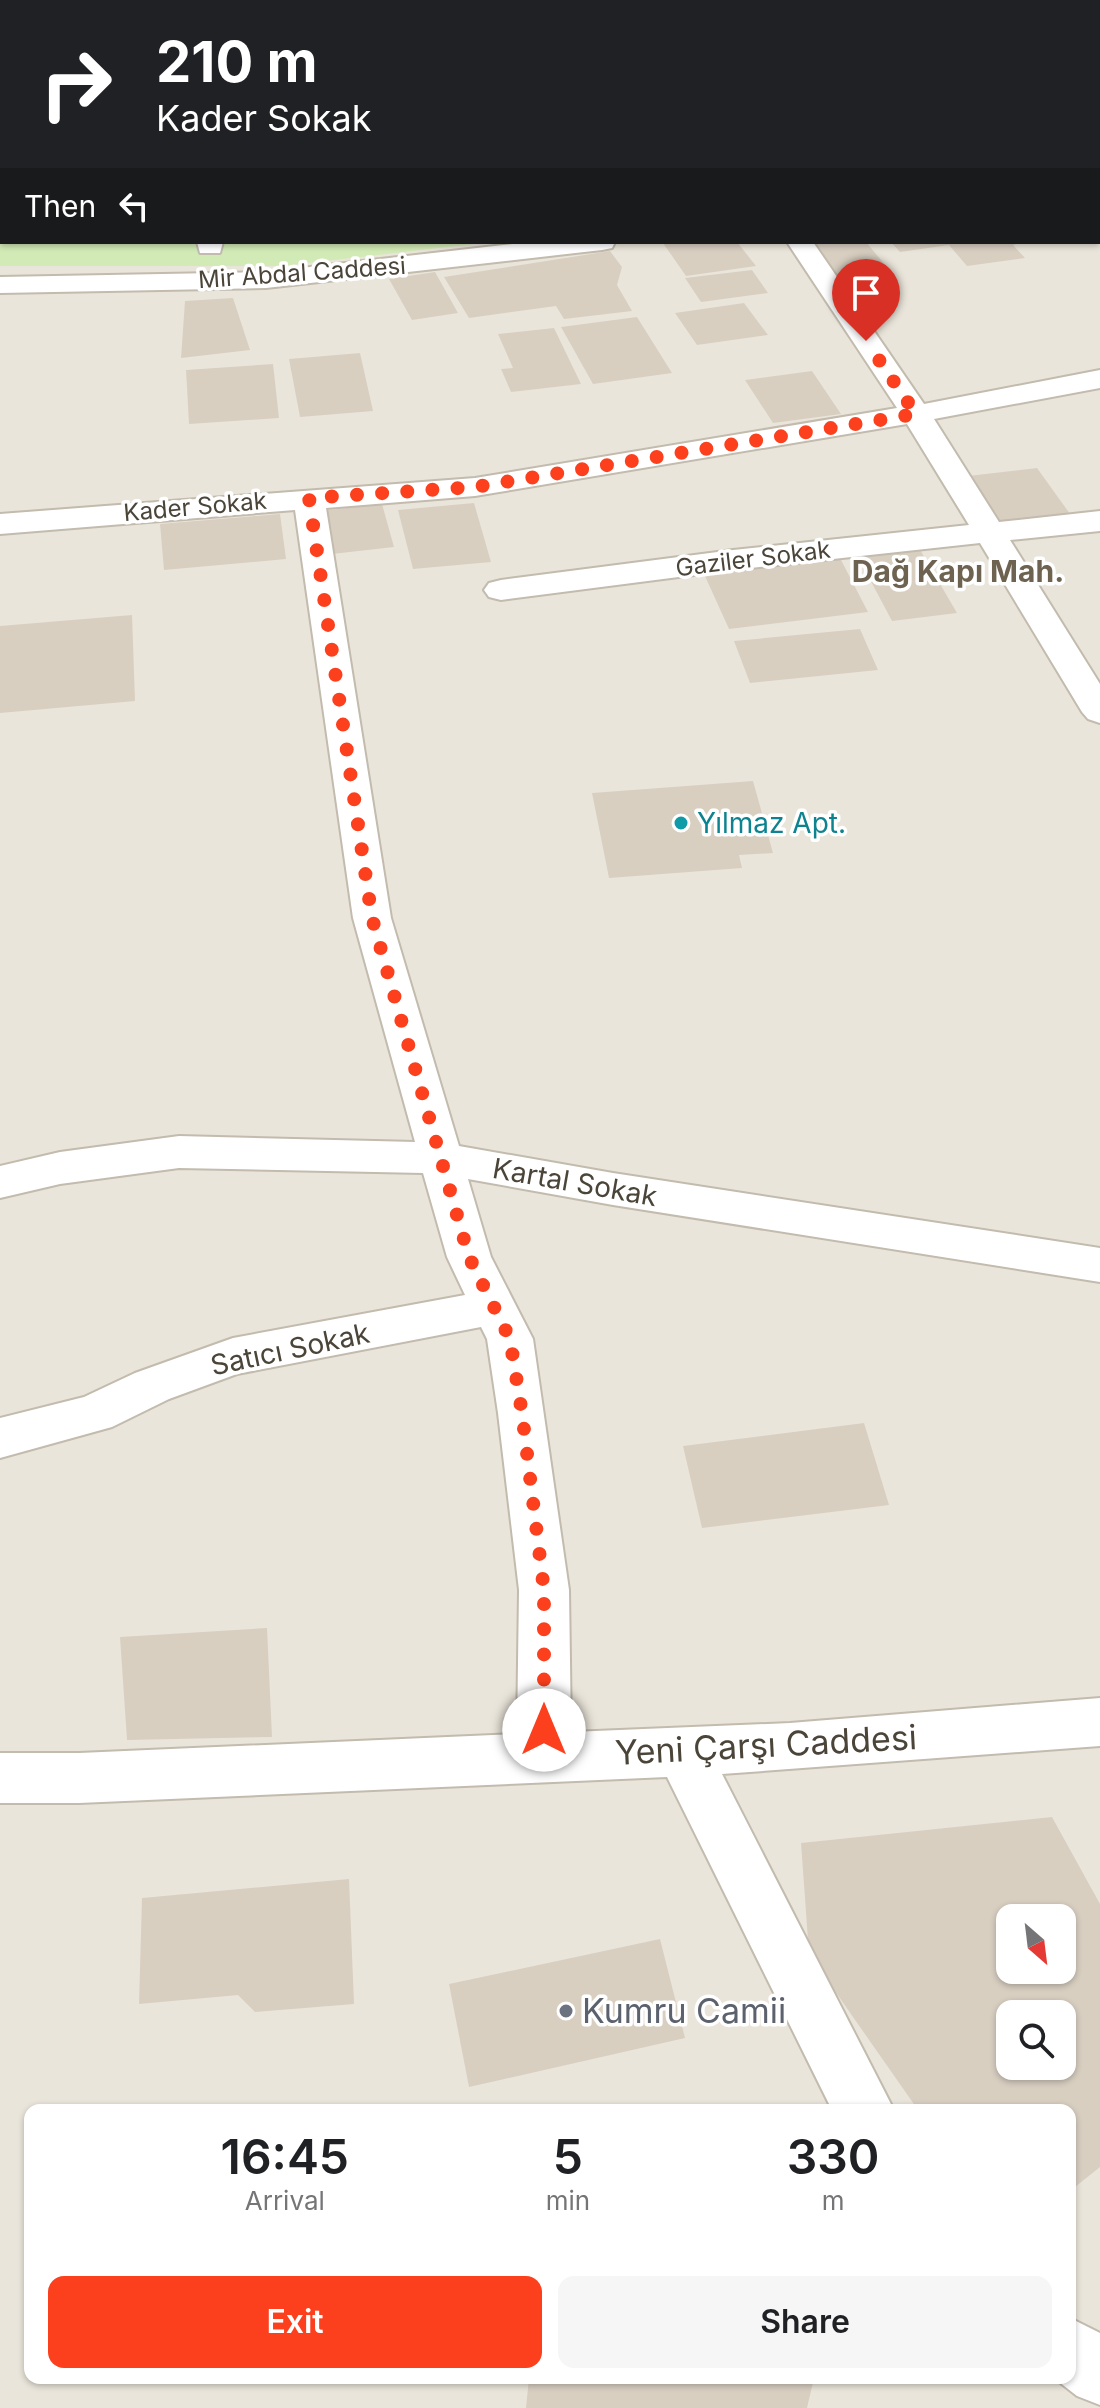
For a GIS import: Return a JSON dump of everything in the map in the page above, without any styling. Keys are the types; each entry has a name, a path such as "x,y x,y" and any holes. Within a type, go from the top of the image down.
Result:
{"street":[{"name":"Mir Abdal Caddesi","path":"0,285 266,280 584,244"},
{"path":"801,244 916,414 1100,712"},
{"name":"Kader Sokak","path":"0,524 475,487 916,414 1100,379"},
{"path":"309,498 372,918 469,1257 510,1339 544,1590 544,1758"},
{"name":"Gaziler Sokak","path":"501,590 733,560 1100,521"},
{"name":"Kartal Sokak","path":"0,1182 60,1168 179,1152 440,1158 613,1189 1100,1265"},
{"name":"Satıcı Sokak","path":"0,1438 95,1413 152,1386 233,1356 494,1307"},
{"name":"Yeni Çarşı Caddesi","path":"0,1778 79,1778 790,1747 1100,1722"},
{"path":"682,1752 861,2104"},
{"path":"1076,2355 1100,2373"}],"shaded area":[{"path":"0,244 1100,244 1100,2408 0,2408"}],"green space":[{"path":"0,244 474,244 281,266 0,266"}],"building":[{"path":"664,244 739,244 756,266 686,276"},
{"path":"813,244 868,244 896,278 844,286"},
{"path":"893,244 1016,244 1013,245 1025,258 967,266 949,245 900,252"},
{"path":"610,251 622,267 617,285 632,311 564,319 556,306 469,318 444,277"},
{"path":"752,270 768,293 701,302 685,278"},
{"path":"435,272 458,313 412,320 389,279"},
{"path":"233,298 250,350 181,358 185,301"},
{"path":"744,303 768,335 697,345 675,313"},
{"path":"637,317 672,373 593,384 561,327"},
{"path":"554,328 581,384 511,392 501,369 513,368 498,334"},
{"path":"360,353 373,411 300,417 289,359"},
{"path":"273,364 279,418 189,424 186,370"},
{"path":"812,371 841,414 773,423 745,380"},
{"path":"1037,468 1073,518 1002,525 968,476"},
{"path":"474,503 491,562 413,569 398,510"},
{"path":"382,504 394,547 332,554 321,511"},
{"path":"280,514 286,559 164,570 160,524"},
{"path":"919,548 957,613 892,621 857,555"},
{"path":"840,558 868,612 729,629 704,574"},
{"path":"132,615 135,701 0,713 0,626"},
{"path":"860,629 878,670 750,683 734,641"},
{"name":"Yılmaz Apt.","path":"753,781 773,853 739,855 742,868 609,878 592,793"},
{"path":"864,1423 889,1505 702,1528 683,1446"},
{"path":"267,1628 272,1737 127,1740 120,1637"},
{"path":"1052,1817 1100,1904 1100,2167 1076,2186 1076,2104 914,2104 809,1954 801,1843"},
{"path":"349,1879 354,2004 255,2012 238,1995 139,2004 142,1898"},
{"name":"Kumru Camii","path":"660,1939 685,2038 469,2087 449,1984"},
{"path":"528,2384 813,2384 807,2408 526,2408"}],"place":[{"name":"Yılmaz Apt.","path":"681,823"},
{"name":"Kumru Camii","path":"566,2011"}],"district":[{"name":"Dağ Kapı Mah.","path":"958,572"}],"route":[{"path":"544,1730 544,1590 510,1339 469,1257 372,918 309,498 475,487 916,414 866,341"}]}
